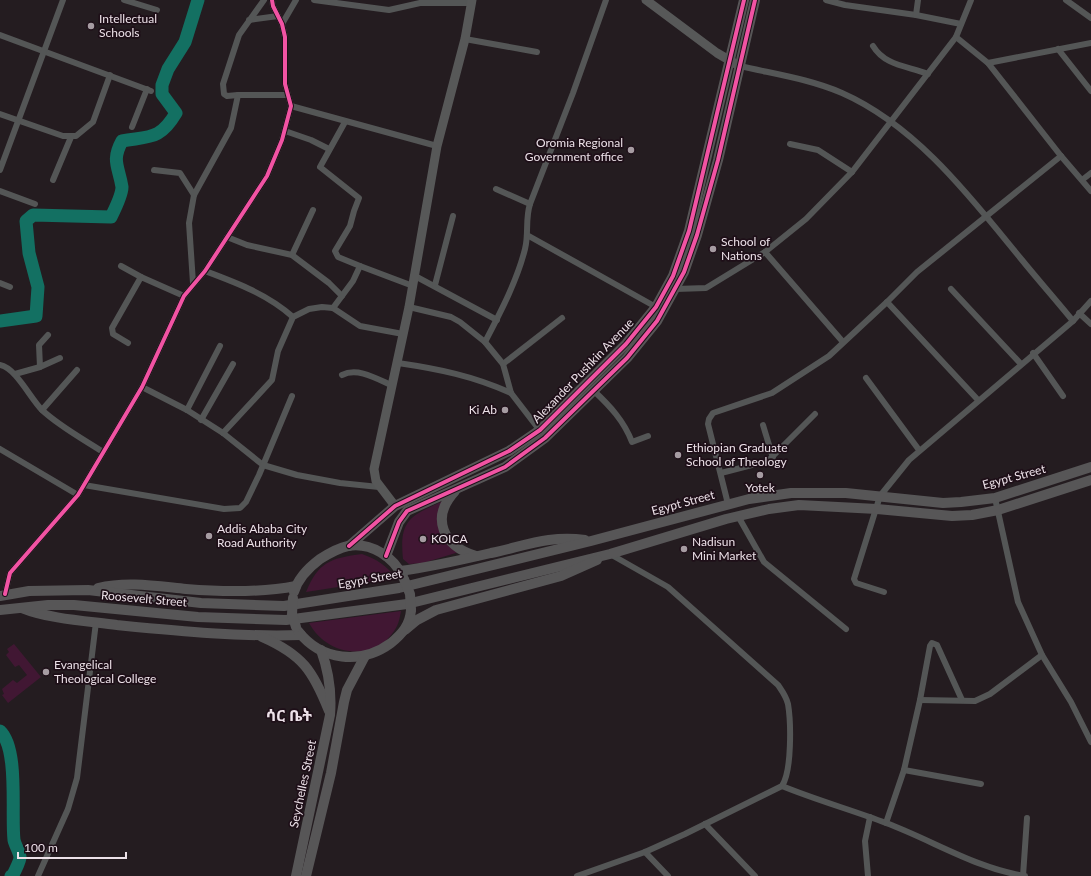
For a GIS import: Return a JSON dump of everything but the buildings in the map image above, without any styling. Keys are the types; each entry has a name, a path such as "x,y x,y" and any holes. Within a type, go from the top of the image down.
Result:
{"main road":[{"name":"Alexander Pushkin Avenue","path":"386,556 399,522 407,511 418,504 457,489 505,467 594,391 630,347 656,307 673,276 689,231 744,0"},
{"name":"Alexander Pushkin Avenue","path":"349,546 395,506 542,434 657,321 684,272 697,235 718,160 755,0"},
{"name":"Egypt Street","path":"284,606 399,588 591,541 728,504 791,493 840,493 943,503 996,498 1091,467"},
{"path":"405,630 411,618 412,610 410,594 402,575 394,562 386,556 367,547 349,546 338,549 312,565 303,574 296,586 293,598 292,614 299,631 320,650 342,657 365,656 381,650 405,630 417,620 436,610 561,576 592,564 608,554 738,516 769,509 798,506 877,509 952,516 972,515 998,510 1091,480"},
{"path":"457,489 445,504 441,519 444,532 448,539 456,547 476,556"},
{"path":"402,575 547,540 573,538 591,541"},
{"name":"Roosevelt Street","path":"0,610 17,607 48,605 198,617 286,620 407,604 608,554"},
{"path":"88,590 119,584 256,592 296,586"},
{"name":"Roosevelt Street","path":"3,595 45,590 88,590 201,604 284,606"},
{"path":"17,607 32,612 96,622 219,635 260,636 299,631"},
{"path":"260,636 282,646 299,658 310,671 319,686 330,715"},
{"name":"Seychelles Street","path":"296,876 330,715 332,697 330,676 320,650"},
{"name":"Seychelles Street","path":"306,876 331,773 344,702 350,684 365,656"}],"street":[{"path":"0,170 63,0"},
{"path":"124,0 157,10"},
{"path":"264,0 239,35 233,50 222,89 224,94 227,96 286,95"},
{"path":"3,595 10,574 78,495 142,386 184,296 193,283 205,271 267,176 285,131 291,106 286,95 284,84 286,45 282,24 272,0"},
{"path":"282,24 296,0"},
{"path":"314,0 389,10 420,3 472,1 465,39 437,146 409,307 374,469 374,476 379,487 395,506"},
{"path":"485,342 520,267 527,235 526,216 606,0"},
{"path":"646,0 717,53 740,66 796,78 842,93 891,122 916,141 987,215 1072,321"},
{"path":"829,0 916,14 961,24"},
{"path":"916,14 918,0"},
{"path":"676,289 706,288 765,252 806,219 852,172 956,37 971,0"},
{"path":"1066,0 1091,18"},
{"path":"249,20 278,16"},
{"path":"0,35 149,90 132,127"},
{"path":"956,37 988,62 1061,156 1091,191"},
{"path":"465,39 538,52"},
{"path":"988,62 1091,42"},
{"path":"873,46 879,56 889,62 928,74"},
{"path":"1058,49 1091,91"},
{"path":"0,114 63,136 71,137 81,133 92,125 104,97 110,75"},
{"path":"193,283 189,223 194,194 231,128 238,95"},
{"path":"291,106 437,146"},
{"path":"345,122 329,148 320,167 360,198 354,211 350,226 335,251 335,254 360,266 413,286"},
{"path":"285,131 307,138 329,148"},
{"path":"53,180 71,137"},
{"path":"790,144 818,150 852,172"},
{"path":"728,504 708,424 708,418 713,413 772,393 829,356 917,272 1061,156"},
{"path":"154,170 180,173 194,194"},
{"path":"1082,180 1091,173"},
{"path":"496,189 530,204"},
{"path":"0,191 35,204"},
{"path":"292,255 313,210"},
{"path":"435,286 453,216"},
{"path":"527,235 656,307"},
{"path":"228,237 248,245 292,255 329,283 342,296"},
{"path":"765,252 844,342"},
{"path":"121,266 141,277 184,296"},
{"path":"333,308 360,266"},
{"path":"205,271 247,287 272,300 293,317"},
{"path":"415,276 496,320"},
{"path":"128,343 114,334 112,328 141,277"},
{"path":"0,283 10,287"},
{"path":"951,289 1021,364"},
{"path":"884,592 856,583 854,579 880,496 919,450 1072,321 1091,301"},
{"path":"887,302 978,400"},
{"path":"223,433 272,380 278,350 293,317 316,307 333,308 360,326 403,334"},
{"path":"409,307 456,319 485,342 502,364 511,393 542,434"},
{"path":"1079,313 1091,324"},
{"path":"502,364 562,318"},
{"path":"40,367 39,345 48,335"},
{"path":"187,410 220,346"},
{"path":"1033,354 1063,396"},
{"path":"15,374 40,367 60,358"},
{"path":"398,363 443,369 485,381 511,393"},
{"path":"201,420 233,364"},
{"path":"0,365 8,368 15,374 42,410 103,452"},
{"path":"42,410 77,370"},
{"path":"342,375 348,372 362,373 393,386"},
{"path":"866,378 919,450"},
{"path":"142,386 187,410 223,433 263,465 296,475 340,483 379,487"},
{"path":"594,391 607,403 626,426 632,442 648,436"},
{"path":"84,485 236,510 246,502 292,396"},
{"path":"721,473 773,458 815,414"},
{"path":"762,425 773,458"},
{"path":"1,453 78,495"},
{"path":"996,498 1018,602 1042,655 1071,702 1091,742"},
{"path":"738,516 764,562 846,629"},
{"path":"576,876 645,852 705,824 782,786 787,774 789,737 788,705 785,695 778,685 668,587 608,554"},
{"path":"38,876 68,809 77,778 96,622"},
{"path":"886,823 904,770 920,700 930,646 935,642 962,700"},
{"path":"920,700 975,701 990,694 1042,655"},
{"path":"904,770 981,784"},
{"path":"782,786 886,823 980,865 1000,872 1024,876 1027,818"},
{"path":"868,876 865,841 870,817"},
{"path":"705,824 755,876"},
{"path":"645,852 668,876"}],"shaded area":[{"path":"443,501 439,510 459,552 423,563 409,564 403,559 402,546 405,527 409,521 422,511"},
{"path":"362,554 380,563 396,578 306,592 315,574 327,563 342,557"},
{"path":"401,611 397,626 389,638 378,646 366,651 353,652 340,649 317,635 309,623"},
{"path":"14,644 41,677 8,703 2,695 4,694 2,689 13,680 17,683 27,675 19,665 15,667 6,655 9,652 7,649"}],"waterway":[{"path":"0,321 36,316 38,287 29,253 26,221 33,215 111,217 122,190 116,159 122,141 154,135 165,128 176,113 162,94 162,85 168,69 185,42 198,0"},
{"path":"0,731 6,740 10,752 13,782 14,840 20,857 13,875 11,876"}],"cycle path":[{"path":"5,594 10,573 78,495 142,387 184,296 205,271 267,176 282,140 291,106 285,84 285,37 282,24 273,6 272,0"},
{"path":"349,546 395,506 509,451 540,430 626,344 656,307 673,276 689,231 744,0"},
{"path":"386,556 399,522 407,511 505,467 545,438 627,358 657,321 684,272 697,235 718,160 755,0"}],"place":[{"name":"Intellectual Schools","path":"91,26"},
{"name":"Oromia Regional Government office","path":"631,150"},
{"name":"School of Nations","path":"713,249"},
{"name":"Ki Ab","path":"505,410"},
{"name":"Ethiopian Graduate School of Theology","path":"678,455"},
{"name":"Yotek","path":"760,475"},
{"name":"Addis Ababa City Road Authority","path":"209,536"},
{"name":"KOICA","path":"423,539"},
{"name":"Nadisun Mini Market","path":"684,549"},
{"name":"Evangelical Theological College","path":"46,672"}],"district":[{"name":"ሳር ቤት","path":"289,715"}]}
